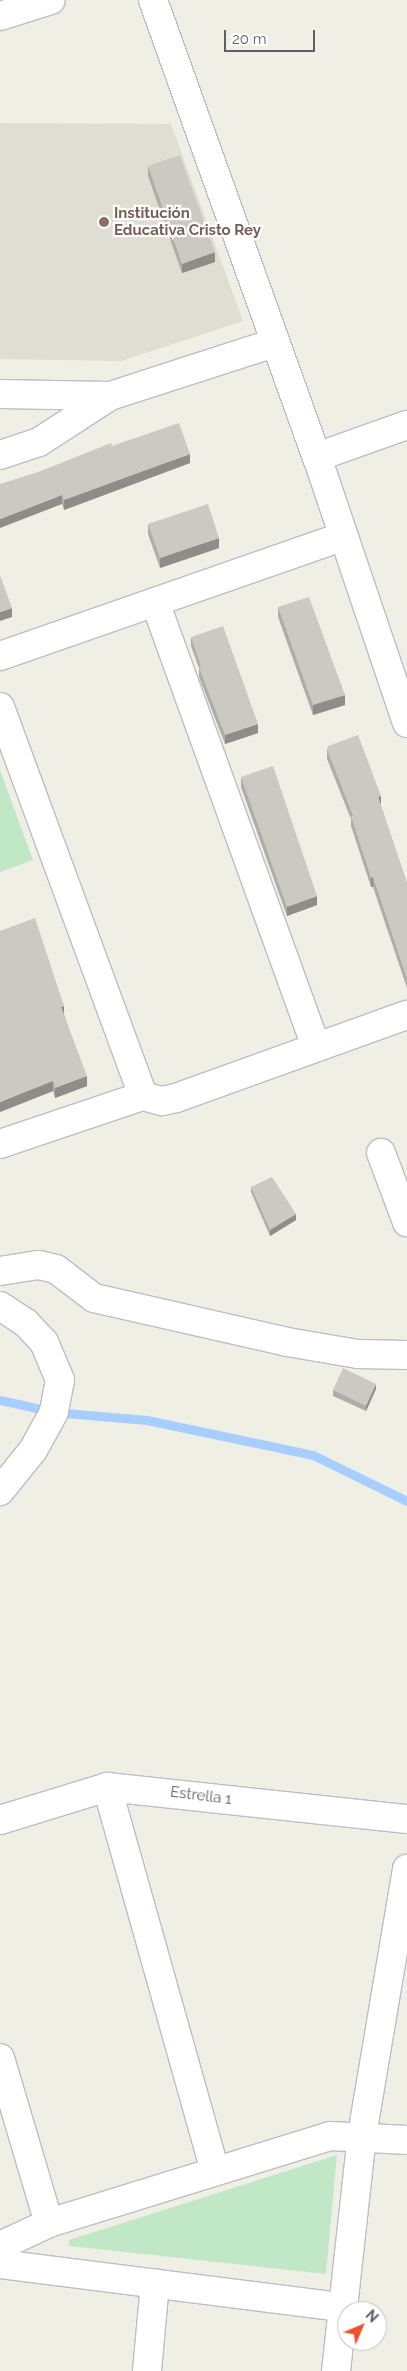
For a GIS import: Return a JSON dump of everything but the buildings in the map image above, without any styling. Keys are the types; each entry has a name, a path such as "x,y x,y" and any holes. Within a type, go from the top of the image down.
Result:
{"street":[{"path":"0,16 51,0"},
{"path":"153,0 274,343 317,457 342,537 407,722"},
{"path":"0,455 39,442 110,396 274,343"},
{"path":"0,394 110,396"},
{"path":"317,457 407,425"},
{"path":"0,656 342,537"},
{"path":"155,602 316,1046"},
{"path":"0,707 143,1096"},
{"path":"0,1144 143,1096 162,1101 176,1098 316,1046 407,1015"},
{"path":"380,1153 407,1222"},
{"path":"0,1272 39,1264 56,1269 94,1298 287,1342 358,1354 407,1355"},
{"path":"0,1306 26,1323 44,1342 60,1380 54,1412 28,1456 0,1491"},
{"path":"107,1787 215,2171"},
{"name":"Estrella 1","path":"0,1820 107,1787 407,1819"},
{"path":"342,2301 362,2135 407,1869"},
{"path":"0,2058 49,2223"},
{"path":"0,2246 49,2223 330,2136 362,2135 407,2140"},
{"path":"0,2264 337,2306"},
{"path":"147,2371 155,2283"},
{"path":"336,2371 338,2351"}],"shaded area":[{"name":"Institución Educativa Cristo Rey","path":"0,123 171,124 243,321 121,361 0,359"}],"green space":[{"path":"0,770 33,860 0,872"},
{"path":"337,2155 326,2274 69,2246 69,2240"}],"waterway":[{"path":"0,1400 54,1412 147,1420 313,1455 407,1501"}],"place":[{"name":"Institución Educativa Cristo Rey","path":"104,222"}]}
